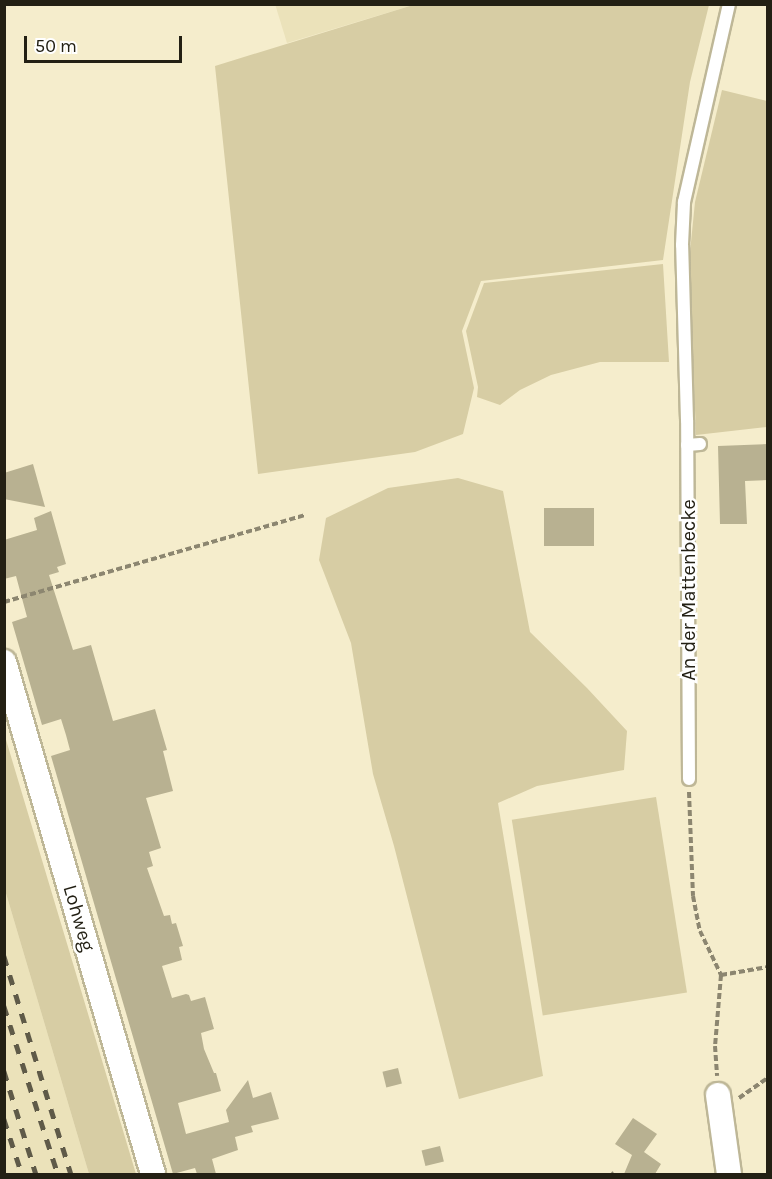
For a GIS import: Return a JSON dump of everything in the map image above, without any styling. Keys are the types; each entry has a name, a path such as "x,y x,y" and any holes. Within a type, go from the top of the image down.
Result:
{"street":[{"name":"Lohweg","path":"4,662 153,1174"},
{"path":"719,1103 729,1174"}],"lane":[{"name":"An der Mattenbecke","path":"689,779 693,445 682,245 684,202 729,4"}],"path":[{"path":"4,602 304,515"},
{"path":"689,779 693,896 700,931 721,975 715,1046 719,1103 768,1078"},
{"path":"721,975 768,968"}],"shaded area":[{"path":"275,4 413,5 287,43"},
{"path":"413,5 709,5 690,82 663,260 481,281 462,331 474,388 463,434 415,452 258,474 215,66"},
{"path":"722,90 767,101 767,427 696,435 689,262 695,202"},
{"path":"663,264 669,362 600,362 551,375 520,390 500,405 477,397 478,387 466,331 484,283"},
{"path":"458,478 503,491 530,632 627,731 624,770 537,786 498,803 543,1076 459,1099 394,846 373,774 351,643 319,560 326,518 388,488"},
{"path":"4,733 136,1174 89,1174 5,890"},
{"path":"656,797 687,993 543,1015 512,820"},
{"path":"5,890 89,1174 5,1174"}],"building":[{"path":"768,444 768,480 745,481 747,524 720,524 718,446"},
{"path":"33,464 45,507 4,499 4,473"},
{"path":"544,508 594,508 594,546 544,546"},
{"path":"51,511 66,564 57,567 59,572 49,575 73,650 91,645 113,721 155,709 167,750 163,751 173,791 146,798 161,848 149,852 153,866 147,868 164,916 170,915 172,924 176,923 183,946 179,947 182,960 162,966 172,998 186,994 189,995 191,1001 205,997 214,1029 201,1033 204,1049 216,1073 221,1091 178,1103 186,1134 229,1122 226,1110 248,1080 253,1098 271,1092 279,1119 251,1126 253,1132 235,1137 238,1150 212,1159 216,1174 197,1174 195,1168 173,1174 51,756 70,750 66,735 61,719 42,725 12,622 27,617 16,576 4,579 4,540 37,530 34,518"},
{"path":"398,1068 402,1084 386,1087 382,1072"},
{"path":"633,1118 657,1134 644,1152 661,1164 655,1174 624,1174 632,1155 615,1144"},
{"path":"440,1146 444,1162 425,1166 422,1151"}],"railway":[{"path":"4,956 71,1174"},
{"path":"4,1006 58,1174"},
{"path":"4,1071 36,1174"},
{"path":"4,1119 22,1174"}]}
